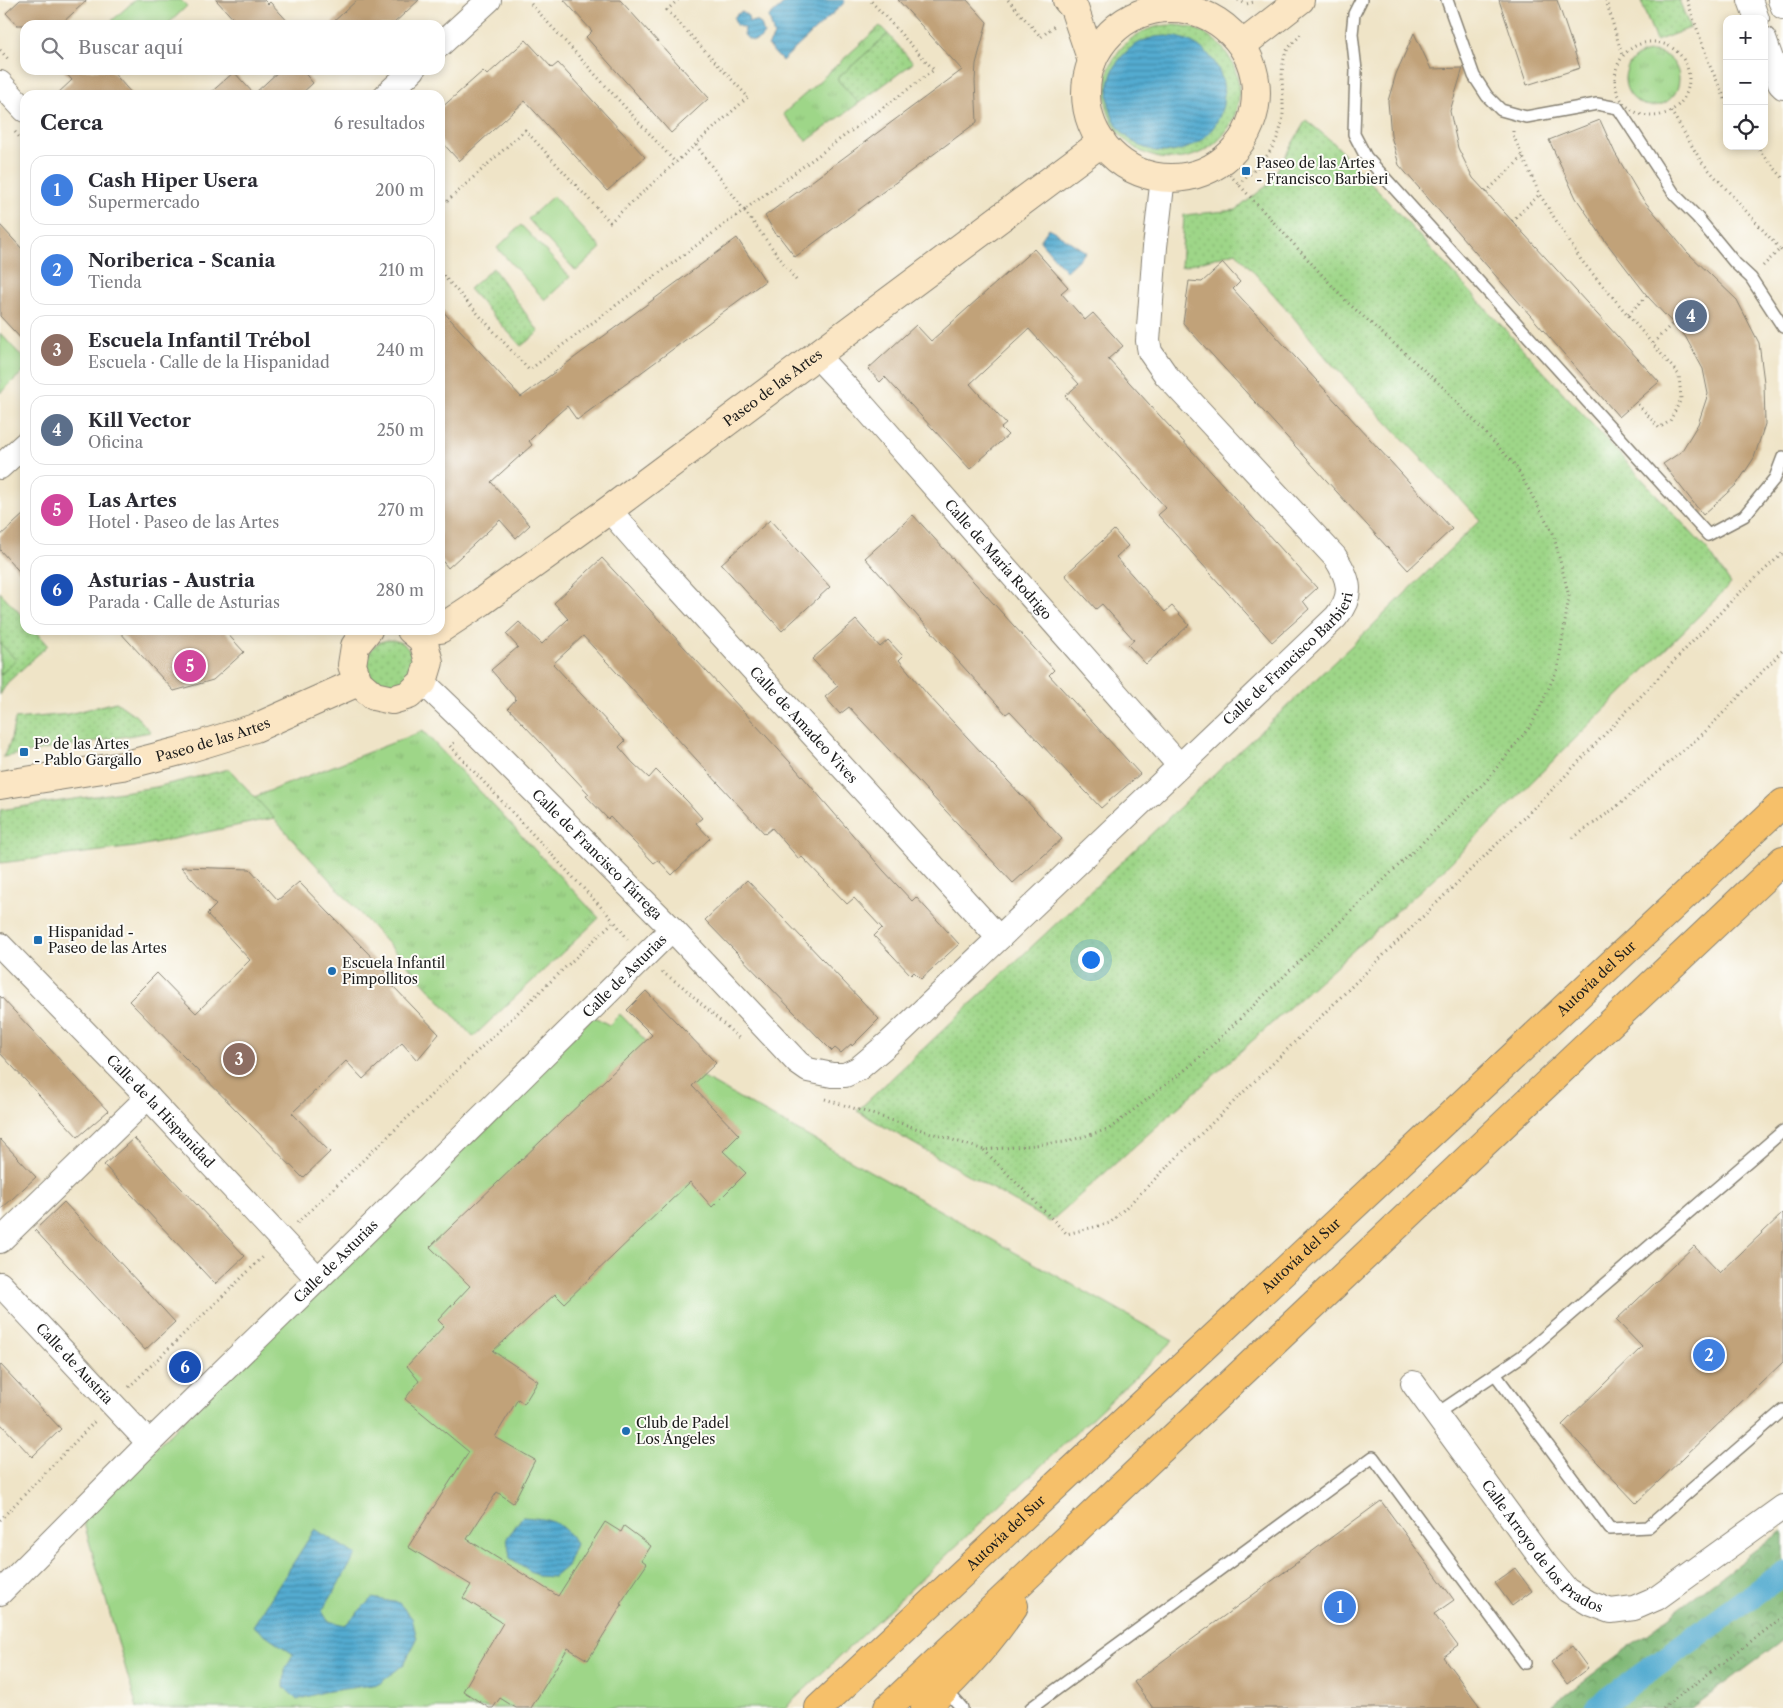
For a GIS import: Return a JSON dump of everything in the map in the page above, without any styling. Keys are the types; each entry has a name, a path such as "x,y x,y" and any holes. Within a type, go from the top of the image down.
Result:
{"highway":[{"name":"Autovía del Sur","path":"819,1708 1783,803"},
{"path":"888,1708 1783,860"},
{"path":"925,1708 954,1698 1040,1564"}],"main road":[{"path":"1070,4 1092,61"},
{"path":"1242,45 1282,4"},
{"path":"1135,6 1169,7 1194,11 1221,24 1242,45 1253,71 1256,99 1251,122 1238,145 1219,163 1195,174 1182,177 1163,177 1140,172 1120,160 1102,142 1090,120 1086,100 1086,80 1092,61 1101,43 1135,6"},
{"name":"Paseo de las Artes","path":"445,622 481,602 609,510 1102,142"},
{"path":"364,635 355,646 352,665 358,682 374,696 392,700 409,695 423,682 429,662 428,635"},
{"name":"Paseo de las Artes","path":"0,784 122,766 180,751 255,728 358,682"}],"street":[{"path":"445,40 489,0"},
{"path":"1750,0 1756,15"},
{"path":"1780,0 1783,7"},
{"path":"1768,50 1783,88"},
{"path":"391,90 408,75"},
{"path":"0,83 20,105"},
{"name":"Calle de Francisco Barbieri","path":"999,938 1336,617 1344,606 1349,593 1342,568 1335,557 1166,375 1150,352 1148,341 1154,256 1163,177"},
{"name":"Calle de María Rodrigo","path":"816,355 1179,765"},
{"path":"0,466 20,448"},
{"name":"Calle de Amadeo Vives","path":"609,510 999,938"},
{"name":"Calle de Francisco Tárrega","path":"423,682 672,929 798,1063 808,1070 832,1075 844,1075 858,1069 890,1042 999,938"},
{"name":"Calle de Asturias","path":"0,1592 672,929"},
{"name":"Calle de la Hispanidad","path":"0,945 148,1097 318,1279"},
{"path":"0,1241 148,1097"},
{"name":"Calle de Austria","path":"0,1284 149,1443"},
{"name":"Calle Arroyo de los Prados","path":"1413,1383 1546,1565 1567,1590 1589,1603 1611,1611 1634,1608 1657,1598 1783,1507"}],"lane":[{"path":"1361,0 1354,14 1352,34 1356,70 1354,134 1366,157 1708,535 1744,516 1775,478 1783,458"},
{"path":"1447,0 1474,76 1487,96 1501,110 1526,116 1597,104 1618,108 1675,195 1697,217 1735,264 1751,278 1783,326"},
{"path":"1436,1414 1522,1356 1783,1131"},
{"path":"1495,1374 1610,1529 1648,1526 1783,1410"},
{"path":"1031,1708 1374,1457 1525,1663"}],"path":[{"path":"445,203 525,130 610,222 748,98 667,10 678,0"},
{"path":"445,278 529,370 934,70 870,0"},
{"path":"1008,0 1041,37 1070,4"},
{"path":"1238,0 1246,4 1282,4 1301,34 1285,53 1282,80 1284,108 1278,140 1252,174 1238,184"},
{"path":"1606,0 1622,55"},
{"path":"1687,0 1710,66 1723,95"},
{"path":"531,4 676,163"},
{"path":"1654,41 1665,44 1683,58 1688,68 1688,89 1678,106 1671,111 1658,116 1646,116 1633,112 1623,103 1616,92 1614,80 1616,67 1622,55 1632,46 1642,42 1654,41"},
{"path":"1671,111 1701,161 1783,253"},
{"path":"1511,112 1513,135 1540,194 1581,260 1679,375 1681,399 1670,421 1660,428 1636,402"},
{"path":"696,145 796,280"},
{"path":"1759,150 1783,178"},
{"path":"1486,192 1523,157"},
{"path":"890,1121 984,1150 1065,1142 1109,1129 1195,1062 1486,781 1532,724 1558,668 1569,596 1553,532 1515,465 1443,387 1348,303 1219,163"},
{"path":"1512,220 1540,194"},
{"path":"1751,278 1780,249"},
{"path":"1628,314 1648,295"},
{"path":"1653,343 1673,323"},
{"path":"984,1150 1067,1234 1110,1223 1549,793 1736,597 1783,553"},
{"path":"1573,838 1615,808 1705,732 1783,650"},
{"path":"471,728 450,746 614,921"},
{"path":"1663,1708 1783,1617"}],"green space":[{"path":"135,0 181,0 187,6 172,20 113,20"},
{"path":"1679,0 1690,28 1656,41 1641,1"},
{"path":"1172,25 1198,30 1209,36 1219,45 1228,55 1234,66 1239,92 1234,118 1228,129 1219,139 1209,148 1198,154 1172,159 1146,154 1135,148 1125,139 1116,129 1110,118 1105,92 1110,66 1116,55 1125,45 1135,36 1146,30"},
{"path":"880,26 888,34 837,79 859,103 807,141 783,114"},
{"path":"888,34 913,63 859,103 837,79"},
{"path":"1647,52 1657,52 1667,56 1675,64 1679,79 1675,94 1667,102 1657,106 1647,106 1637,102 1629,94 1625,84 1625,74 1629,64 1637,56"},
{"path":"1306,120 1335,144 1709,552 1731,584 1444,869 1050,1222 857,1111 1367,631 1480,520 1328,360 1290,313 1236,252 1181,267 1184,215 1236,210 1269,184"},
{"path":"553,196 601,248 576,271 528,219"},
{"path":"521,225 570,277 545,300 497,248"},
{"path":"493,268 539,332 521,346 469,289"},
{"path":"0,333 20,355 20,375 0,393"},
{"path":"0,592 20,614 20,635 39,635 48,645 7,683 0,695"},
{"path":"390,640 403,644 409,650 413,663 409,676 403,682 390,686 377,682 371,676 367,663 371,650 377,644"},
{"path":"0,643 16,660 0,675"},
{"path":"116,702 136,716 151,732 3,757 10,743 15,719 69,714"},
{"path":"423,731 599,918 473,1037 254,797"},
{"path":"229,769 274,818 135,847 0,863 0,810 156,787"},
{"name":"Club de Padel Los Ángeles","path":"620,1014 646,1041 643,1044 1173,1341 785,1708 137,1708 83,1520 593,1016 609,1025"},
{"path":"1783,1530 1783,1641 1692,1708 1548,1708"}],"water":[{"path":"788,0 844,0 845,2 782,61 768,46 774,36 769,17"},
{"path":"742,12 748,16 749,22 756,21 761,24 764,34 760,39 749,40 744,35 744,28 736,25 734,18"},
{"path":"1166,36 1188,41 1207,53 1219,72 1224,94 1219,116 1207,135 1188,147 1166,152 1144,147 1125,135 1113,116 1108,94 1113,72 1125,53 1144,41"},
{"path":"1049,228 1086,252 1066,271 1040,241"},
{"path":"522,1517 554,1522 565,1530 576,1544 567,1566 554,1577 538,1576 510,1558 507,1538"},
{"path":"315,1529 356,1555 322,1611 328,1621 345,1625 372,1598 399,1603 412,1618 417,1639 404,1664 379,1684 323,1692 297,1700 284,1687 285,1670 293,1654 253,1626"}],"building":[{"path":"20,0 87,0 65,20 20,20 20,25 17,25 6,13"},
{"path":"216,0 264,0 268,4 270,2 286,20 234,20"},
{"path":"357,0 419,0 397,20 335,20"},
{"path":"564,0 620,0 709,98 671,133 586,37 592,31"},
{"path":"898,0 967,0 987,22 976,64 977,122 795,257 777,236 765,216 962,70"},
{"path":"1499,0 1557,0 1580,68 1527,85"},
{"path":"1414,33 1431,69 1463,68 1450,111 1458,148 1473,178 1659,382 1619,417 1399,165 1391,136 1388,101 1396,74"},
{"path":"526,40 552,68 558,63 645,157 607,191 525,101 459,161 445,146 445,105 483,71 487,75"},
{"path":"68,75 115,75 129,90 61,90 72,80"},
{"path":"231,75 237,75 250,90 214,90"},
{"path":"275,75 306,75 313,83 305,90 258,90"},
{"path":"1600,120 1615,153 1641,197 1687,252 1737,300 1759,343 1764,382 1765,424 1754,458 1737,484 1703,515 1663,464 1681,452 1698,424 1708,394 1703,369 1685,336 1649,298 1606,242 1576,198 1549,140"},
{"path":"0,225 20,247 20,338 0,316"},
{"path":"737,238 765,281 577,420 567,406 544,426 529,441 532,445 491,482 530,525 516,538 500,520 448,568 445,564 445,313 521,397"},
{"path":"1034,249 1068,287 1061,293 1085,320 1093,313 1123,346 1108,359 1317,588 1303,601 1309,609 1272,642 1158,515 1166,508 1065,396 1079,384 1029,329 970,384 1006,424 1001,428 1008,435 970,469 885,377 880,382 868,369 916,325 931,341"},
{"path":"1223,263 1240,282 1233,289 1452,529 1408,570 1183,323 1189,281 1202,282"},
{"path":"913,515 1054,670 1049,675 1140,774 1101,808 1010,711 1006,714 865,558"},
{"path":"20,518 20,572 0,550 0,536"},
{"path":"770,520 830,587 782,631 721,564"},
{"path":"1114,530 1128,546 1116,557 1165,612 1172,606 1189,625 1146,664 1128,645 1134,640 1102,604 1096,609 1065,575"},
{"path":"602,558 790,762 883,870 912,901 916,897 959,944 921,979 914,972 911,975 874,936 882,928 854,898 847,904 802,857 799,859 772,828 765,834 583,636 553,664 625,741 619,747 633,763 649,778 656,770 687,801 702,818 696,823 710,838 672,875 658,860 654,863 610,817 608,819 586,796 589,794 508,708 516,699 491,670 518,647 506,634 519,622 542,644 568,619 554,603"},
{"path":"856,620 880,647 888,640 903,656 899,660 927,694 1062,839 1013,883 849,707 840,714 825,697 838,686 812,659"},
{"path":"123,635 229,635 244,652 213,680 174,691"},
{"path":"181,867 250,869 278,900 299,882 395,981 392,985 439,1034 417,1060 402,1043 363,1079 346,1061 292,1113 330,1152 303,1178 129,1001 157,973 196,1013 250,960 207,914 216,905"},
{"path":"747,880 879,1019 852,1046 851,1044 841,1053 835,1048 832,1051 705,920"},
{"path":"646,991 716,1063 692,1086 739,1135 723,1151 746,1173 712,1207 690,1182 564,1303 555,1294 493,1351 538,1381 524,1404 518,1399 495,1437 535,1460 513,1503 497,1492 467,1539 558,1596 605,1522 621,1532 624,1526 651,1546 642,1560 647,1564 620,1604 622,1605 588,1660 568,1648 531,1708 516,1708 500,1698 493,1708 489,1708 463,1691 503,1623 463,1598 471,1585 408,1547 469,1452 405,1399 419,1381 407,1366 444,1326 438,1320 470,1286 430,1247 652,1035 627,1010"},
{"path":"0,996 108,1111 78,1137 0,1053"},
{"path":"134,1138 245,1256 215,1284 104,1165"},
{"path":"0,1139 36,1177 0,1210"},
{"path":"64,1202 175,1322 145,1350 35,1230"},
{"path":"1783,1213 1783,1362 1636,1503 1562,1425 1642,1347 1616,1320 1694,1246 1720,1273"},
{"path":"0,1364 61,1429 32,1457 0,1423"},
{"path":"1381,1501 1454,1600 1434,1614 1458,1646 1443,1657 1481,1708 1153,1708 1134,1682"},
{"path":"1515,1568 1532,1591 1512,1606 1495,1583"},
{"path":"1572,1646 1588,1668 1567,1684 1551,1662"}],"waterway":[{"path":"1597,1708 1783,1573"}],"place":[{"name":"Paseo de las Artes - Francisco Barbieri","path":"1246,171"},
{"name":"Kill Vector","path":"1691,316"},
{"name":"Las Artes","path":"190,666"},
{"name":"Pº de las Artes - Pablo Gargallo","path":"24,752"},
{"name":"Hispanidad - Paseo de las Artes","path":"38,940"},
{"name":"Escuela Infantil Pimpollitos","path":"332,971"},
{"name":"Escuela Infantil Trébol","path":"239,1059"},
{"name":"Noriberica - Scania","path":"1709,1355"},
{"name":"Asturias - Austria","path":"185,1367"},
{"name":"Club de Padel Los Ángeles","path":"626,1431"},
{"name":"Cash Hiper Usera","path":"1340,1607"}]}
